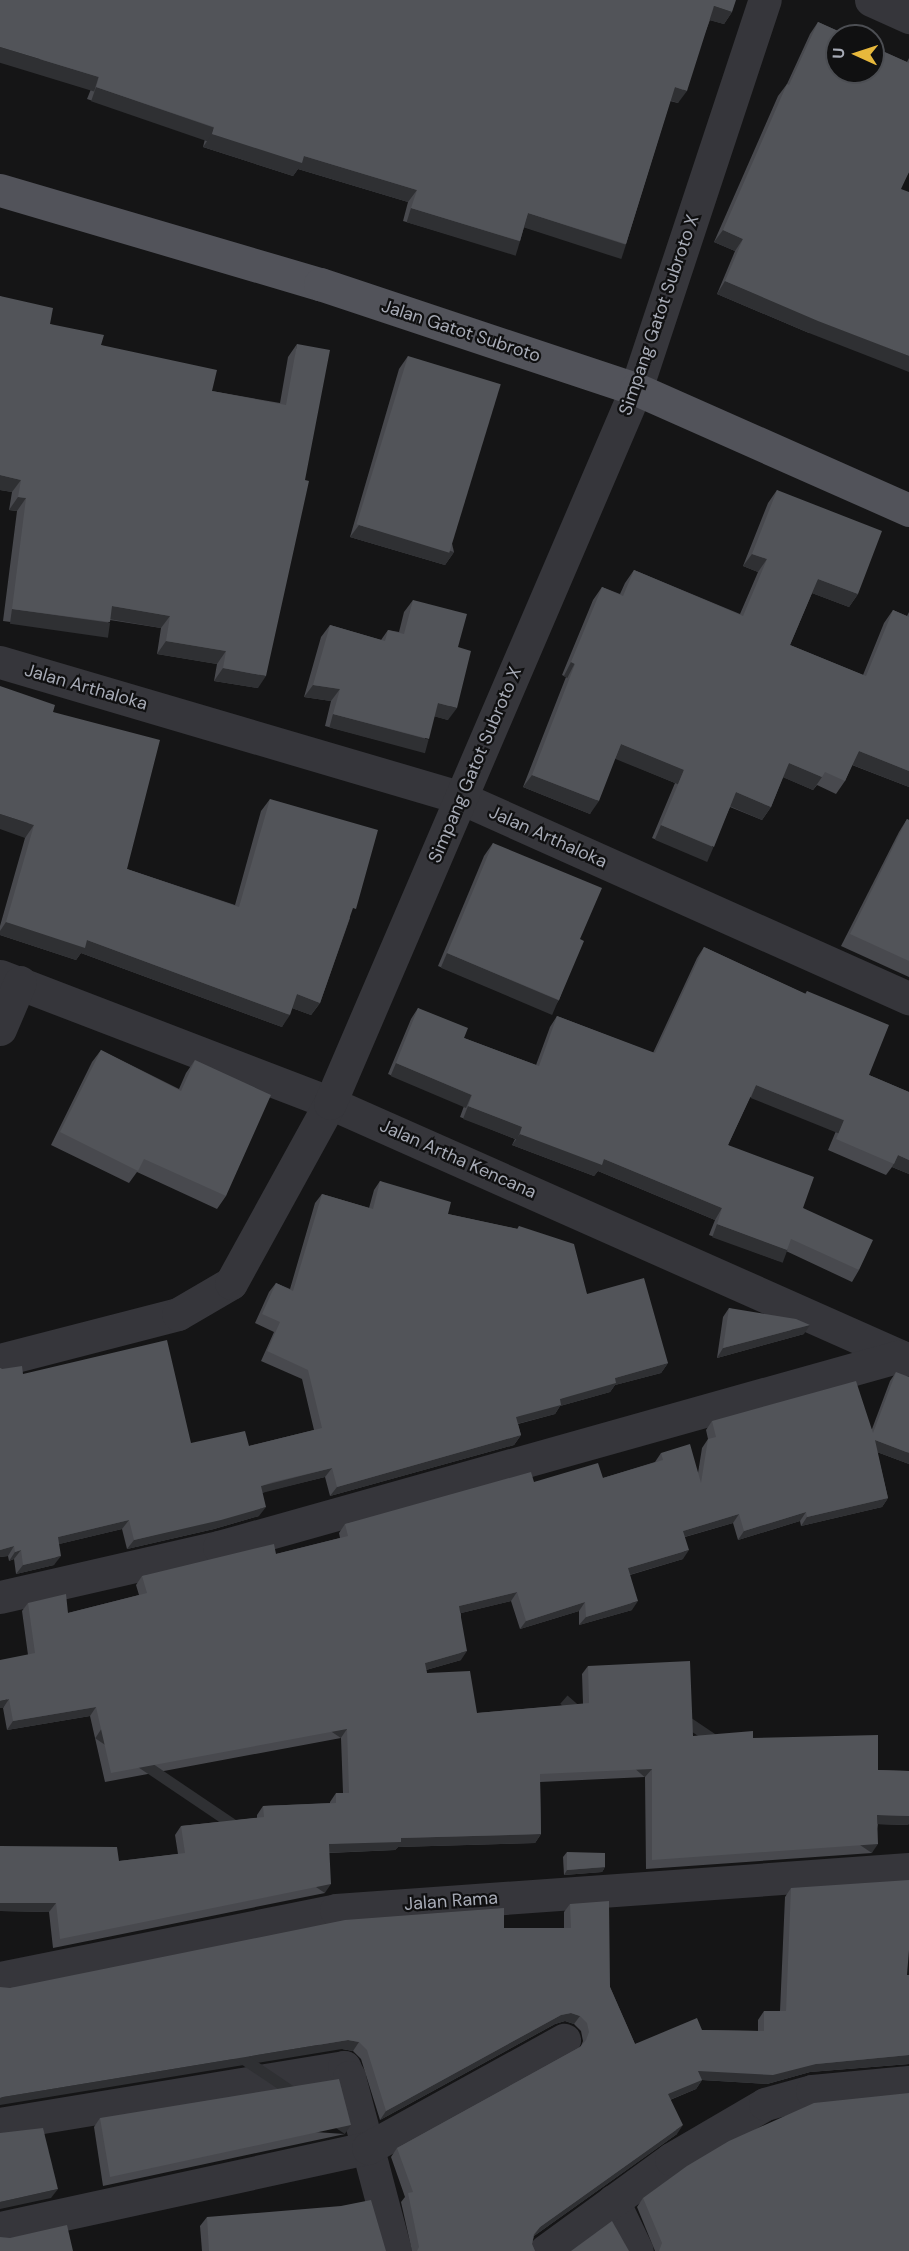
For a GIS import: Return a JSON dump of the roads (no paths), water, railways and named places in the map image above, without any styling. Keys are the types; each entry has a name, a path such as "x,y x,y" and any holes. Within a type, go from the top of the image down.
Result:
{"main road":[{"name":"Jalan Gatot Subroto","path":"0,190 320,284 636,389 909,510"}],"street":[{"name":"Simpang Gatot Subroto X","path":"0,1360 178,1314 231,1282 330,1103 636,389 765,0"},
{"path":"871,0 909,16"},
{"name":"Jalan Arthaloka","path":"0,662 461,798 909,998"},
{"path":"0,1029 10,979"},
{"name":"Jalan Artha Kencana","path":"10,979 330,1103 905,1358"},
{"path":"0,1598 219,1547 905,1358"},
{"name":"Jalan Rama","path":"0,1978 336,1910 909,1869"},
{"path":"0,2228 368,2148 564,2040"},
{"path":"0,2124 344,2067 350,2077 395,2251"},
{"path":"545,2251 671,2158 765,2104 812,2091 909,2082"},
{"path":"613,2201 637,2251"}]}
